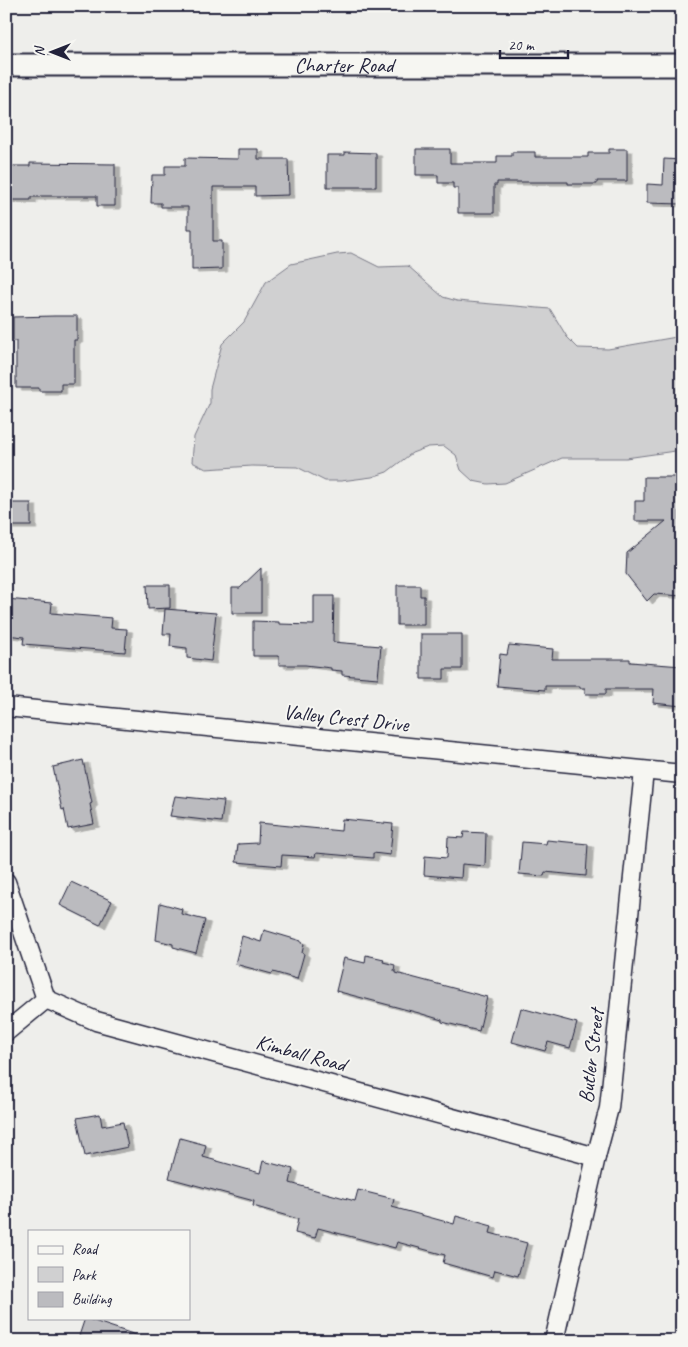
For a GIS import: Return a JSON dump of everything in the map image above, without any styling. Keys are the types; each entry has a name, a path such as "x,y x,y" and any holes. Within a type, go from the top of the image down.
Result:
{"street":[{"name":"Charter Road","path":"6,65 682,65"},
{"name":"Valley Crest Drive","path":"6,707 682,774"},
{"name":"Butler Street","path":"554,1341 609,1108 644,771"},
{"path":"6,882 46,999 6,1032"},
{"name":"Kimball Road","path":"46,999 96,1021 596,1157"}],"green space":[{"path":"351,253 379,267 408,266 443,297 457,301 550,309 567,337 578,348 608,349 682,336 682,450 626,458 562,458 505,483 488,484 473,481 461,470 456,455 444,446 428,447 412,453 387,472 372,477 341,481 325,481 297,467 252,466 206,469 192,462 194,437 210,403 210,389 222,344 244,322 266,282 291,264 337,254"}],"building":[{"path":"238,149 258,149 258,159 288,159 289,195 255,196 255,187 213,187 213,241 222,241 222,269 192,270 192,229 188,229 188,207 161,207 161,203 151,203 152,175 165,175 165,166 185,166 185,158 238,159"},
{"path":"416,149 450,149 450,163 497,163 497,156 512,156 512,152 535,152 535,157 588,157 588,153 609,153 609,149 627,149 627,181 597,181 597,184 497,182 497,185 494,185 494,213 458,213 458,188 453,188 453,183 438,183 438,175 416,175"},
{"path":"345,152 376,153 376,187 327,187 327,155 345,155"},
{"path":"664,159 682,160 681,204 647,203 647,184 663,185"},
{"path":"30,163 115,164 115,206 97,206 97,196 40,196 31,197 31,200 6,200 6,166 30,166"},
{"path":"77,316 77,340 74,340 74,384 61,384 61,391 39,391 39,388 16,388 16,341 13,341 13,317"},
{"path":"644,477 682,477 682,510 679,510 679,547 682,547 682,596 654,594 647,601 626,574 627,553 666,521 635,521 635,501 644,501"},
{"path":"6,503 31,503 31,526 6,526"},
{"path":"261,568 261,613 232,613 232,588 240,588"},
{"path":"147,585 170,585 170,608 148,609"},
{"path":"397,585 420,585 420,596 424,596 424,625 397,625"},
{"path":"314,596 334,596 333,642 381,646 378,678 342,675 342,671 331,670 331,668 279,665 279,656 253,656 253,621 314,625"},
{"path":"6,599 52,603 51,613 112,618 111,628 127,629 125,652 23,644 24,637 6,635"},
{"path":"165,609 216,613 211,661 187,658 187,648 170,646 171,634 163,634"},
{"path":"421,634 462,634 462,669 444,669 444,679 421,679"},
{"path":"509,645 553,649 552,659 630,659 630,662 682,666 682,706 653,703 654,689 606,689 606,694 585,694 585,688 580,688 580,686 545,686 545,690 497,686 500,654 507,655"},
{"path":"83,760 92,803 90,804 94,824 68,829 53,767"},
{"path":"175,796 224,801 221,822 170,816"},
{"path":"342,819 393,824 390,855 373,853 373,858 316,853 315,857 282,855 281,866 236,862 238,844 258,843 259,823 341,831"},
{"path":"464,832 486,833 485,866 462,864 461,878 424,875 425,856 447,858 448,837 463,838"},
{"path":"547,840 588,844 586,876 545,872 544,876 519,874 522,842 546,844"},
{"path":"71,882 112,901 100,925 60,905"},
{"path":"160,903 182,909 181,914 205,920 196,953 156,940"},
{"path":"264,930 301,941 304,944 302,953 304,954 297,979 235,964 242,936 261,942"},
{"path":"366,955 384,959 383,962 395,965 394,971 396,973 487,997 479,1031 336,991 344,958 365,963"},
{"path":"521,1008 577,1023 570,1048 548,1042 545,1051 512,1042"},
{"path":"100,1114 102,1126 123,1122 128,1147 85,1156 77,1118"},
{"path":"180,1138 206,1145 203,1157 260,1173 263,1161 293,1169 290,1183 355,1201 358,1190 394,1199 392,1207 454,1224 456,1216 492,1226 490,1233 527,1243 518,1276 495,1270 493,1277 443,1263 445,1255 397,1242 395,1248 318,1228 315,1238 295,1233 298,1219 253,1206 254,1201 169,1178"},
{"path":"84,1320 91,1320 142,1337 142,1341 92,1341 79,1336"}]}
